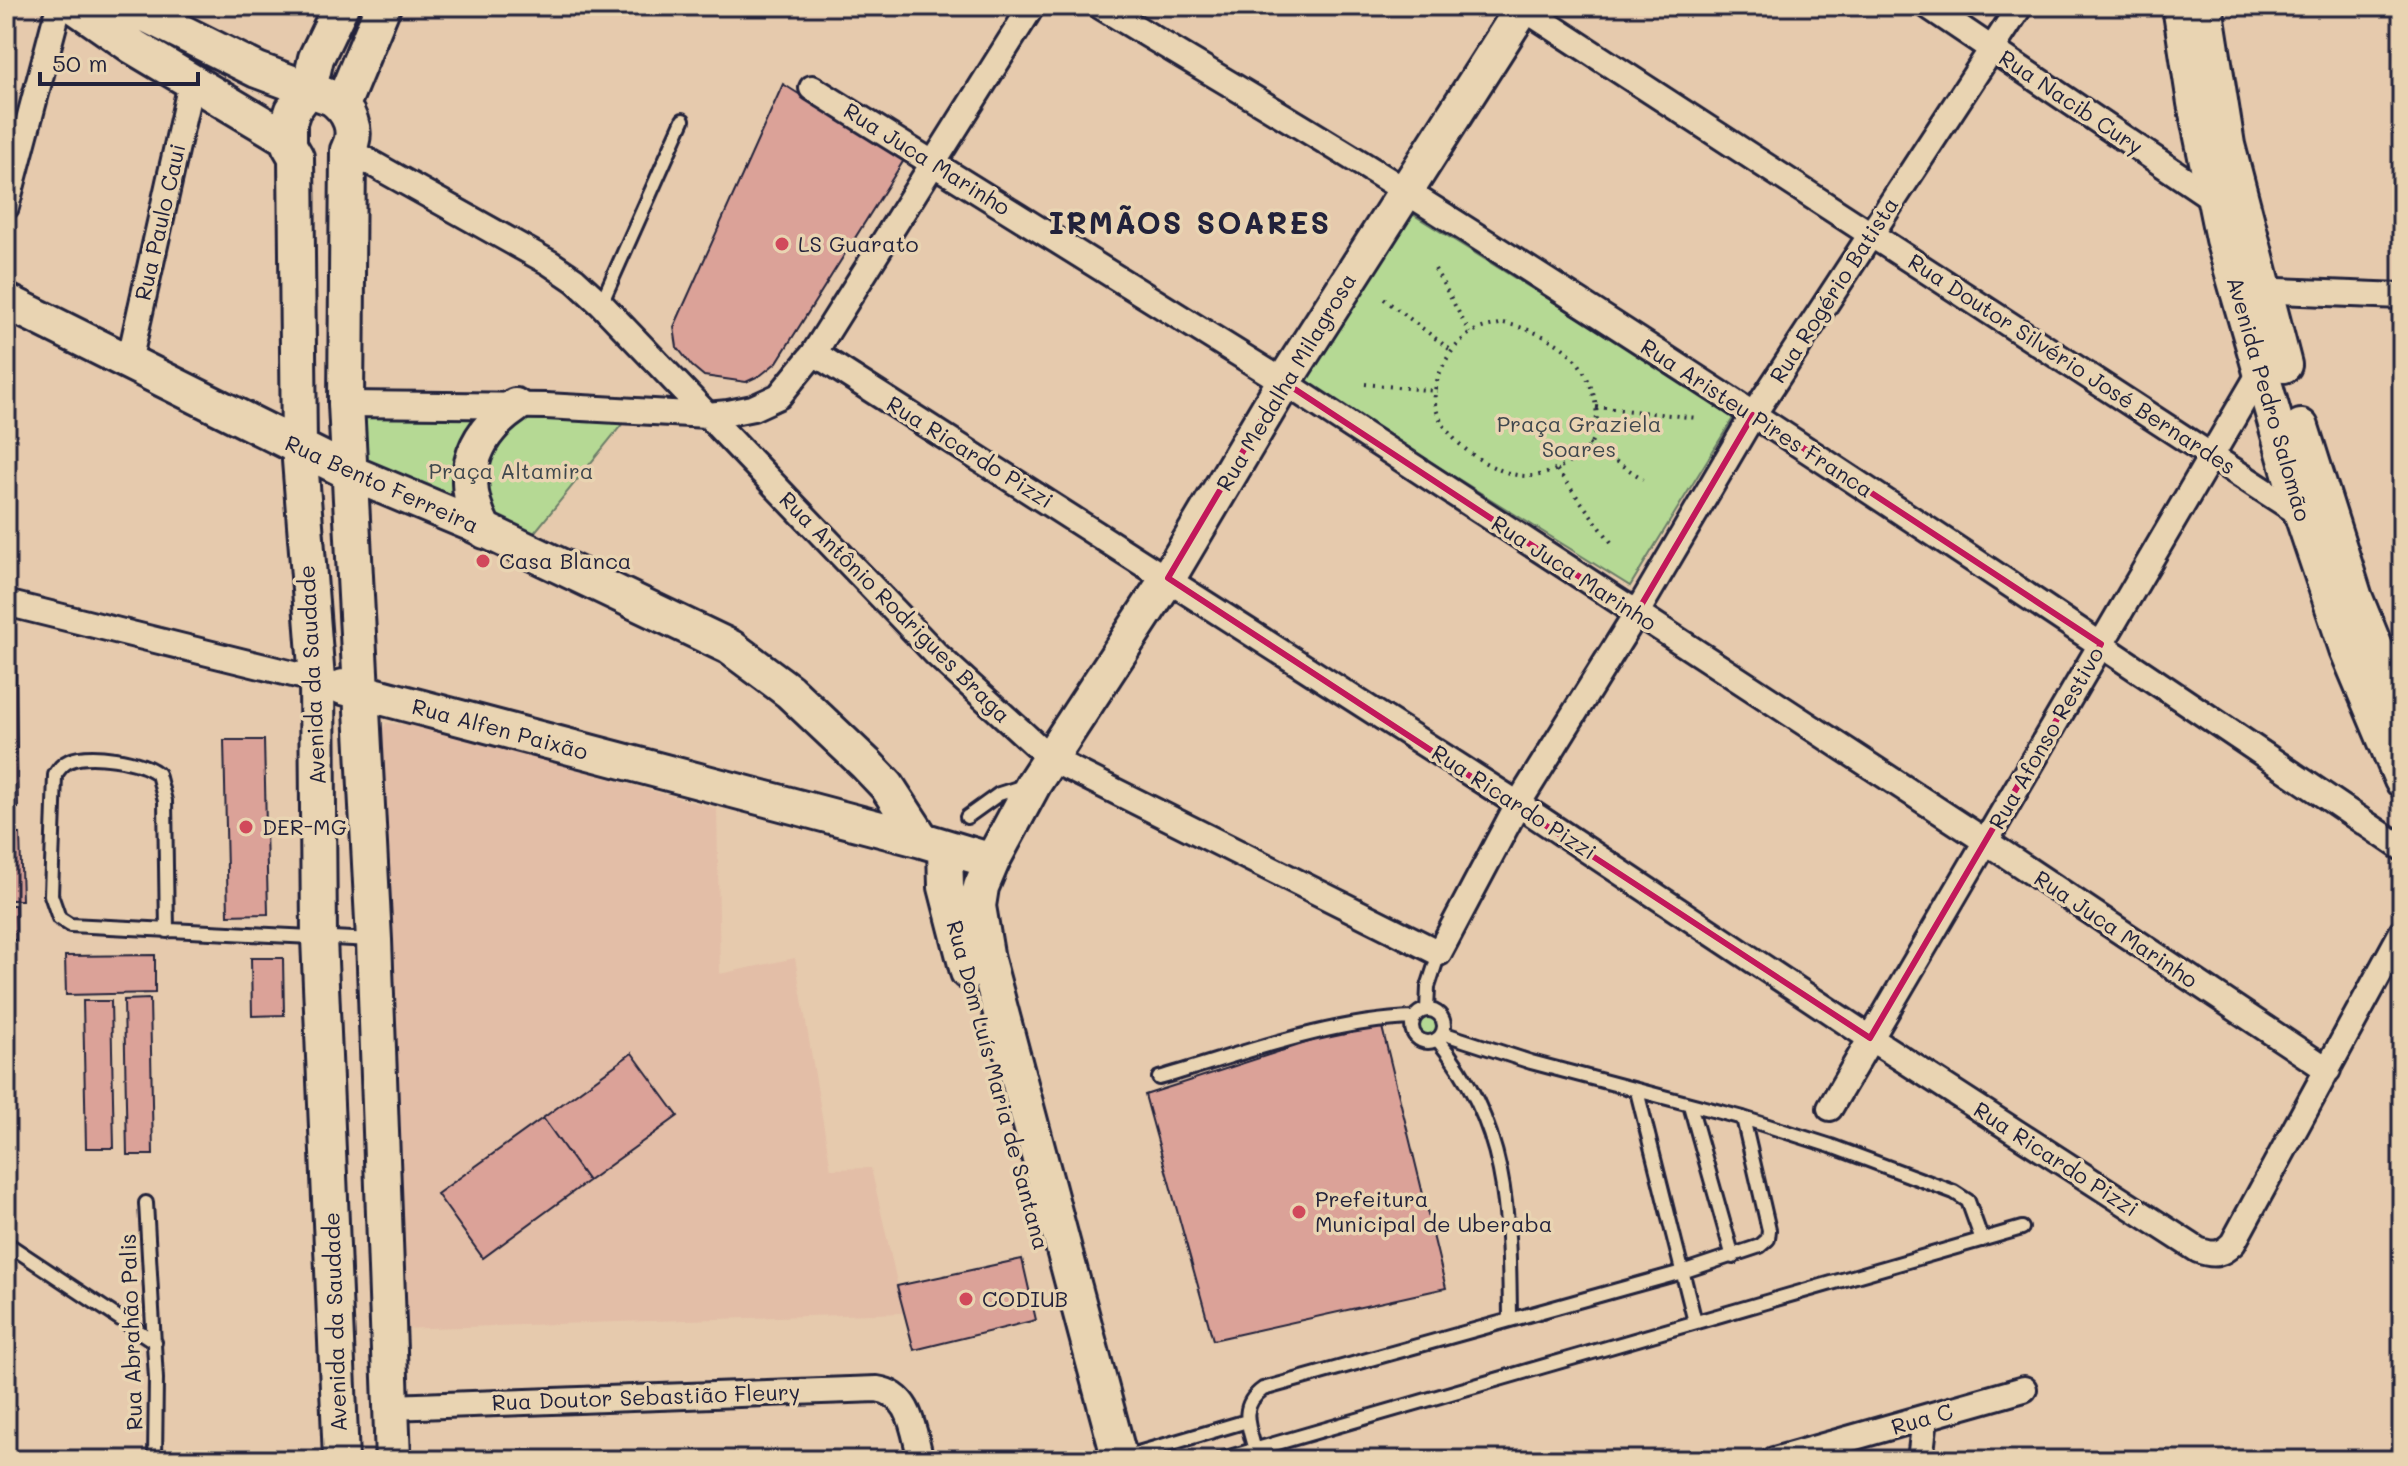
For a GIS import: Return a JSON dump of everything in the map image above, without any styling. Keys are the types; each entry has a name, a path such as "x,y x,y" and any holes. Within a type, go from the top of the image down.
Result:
{"street":[{"path":"6,207 59,6"},
{"path":"75,6 191,83 242,111 292,148 322,163 337,159 348,150 353,141 352,122 342,105 321,93 257,70 129,6"},
{"name":"Avenida da Saudade","path":"341,6 316,58 309,89 293,110 292,148 299,447 317,680 319,938 341,1460"},
{"path":"342,105 383,6"},
{"path":"346,404 515,406 707,415 753,408 779,396 814,353 1032,6"},
{"name":"Rua Aristeu Pires Franca","path":"1100,6 1404,190 1753,415 2101,644 2402,848"},
{"name":"Rua Nacib Cury","path":"1928,6 2214,199"},
{"name":"Rua Rogério Batista","path":"1439,953 1518,804 1636,614 1753,415 2020,6"},
{"name":"Avenida Pedro Salomão","path":"2180,6 2214,199 2305,442 2355,598 2402,713"},
{"name":"Avenida Pedro Salomão","path":"2205,6 2262,369 2302,515 2347,649 2402,780"},
{"name":"Rua Medalha Milagrosa","path":"1042,771 1168,578 1284,382 1522,7"},
{"name":"Rua Doutor Silvério José Bernardes","path":"1522,7 2302,515"},
{"path":"242,111 258,99 261,79 257,70"},
{"name":"Rua Paulo Caui","path":"129,362 191,83"},
{"name":"Rua Juca Marinho","path":"812,88 1284,382 1985,841 2328,1070"},
{"path":"348,150 346,404 374,940 393,1460"},
{"name":"Rua Antônio Rodrigues Braga","path":"348,150 575,280 936,654 1042,771 1439,953"},
{"path":"2250,290 2402,296"},
{"name":"Rua Bento Ferreira","path":"6,301 351,473 485,531 730,647 789,691 866,764 933,844"},
{"name":"Rua Ricardo Pizzi","path":"814,353 1518,804 2184,1242 2212,1255 2224,1252 2233,1243 2328,1070"},
{"name":"Rua Afonso Restivo","path":"1830,1108 2262,369"},
{"path":"485,531 477,517 470,487 474,456 489,428 515,406"},
{"name":"Rua Alfen Paixão","path":"6,603 317,680 992,861"},
{"name":"Rua Dom Luís Maria de Santana","path":"1042,771 992,861 981,887 978,906 981,932 1114,1460"},
{"name":"Rua Dom Luís Maria de Santana","path":"933,844 944,869 953,916 1044,1258 1114,1460"},
{"path":"2328,1070 2402,932"},
{"name":"Rua Doutor Sebastião Fleury","path":"391,1407 877,1389 899,1396 911,1421 921,1460"},
{"name":"Rua C","path":"1774,1460 2024,1389"},
{"path":"1920,1460 1925,1418"}],"lane":[{"path":"601,304 683,120"},
{"path":"167,931 165,801 158,774 138,762 70,760 55,775 51,895 59,918 70,925 167,931 374,940"},
{"path":"967,817 999,794 1042,771"},
{"path":"1427,1010 1428,987 1439,953"},
{"path":"1427,1010 1441,1017 1444,1025 1439,1036 1428,1042 1420,1040 1412,1026 1419,1012 1427,1010"},
{"path":"1159,1078 1347,1025 1380,1019 1414,1018"},
{"path":"1439,1036 1743,1118 1831,1146 1962,1196 1973,1210 1982,1240"},
{"path":"1439,1036 1476,1097 1494,1142 1504,1190 1509,1240 1510,1319"},
{"path":"1637,1091 1695,1322"},
{"path":"1690,1105 1733,1257"},
{"path":"1255,1450 1247,1421 1247,1407 1253,1396 1263,1389 1682,1272 1760,1246 1768,1239 1769,1230 1743,1118"},
{"name":"Rua Abrahão Palis","path":"146,1203 155,1342 155,1460"},
{"path":"1219,1460 2022,1228"},
{"path":"6,1243 155,1342"},
{"path":"1114,1460 1247,1421"}],"path":[{"path":"1435,269 1470,333"},
{"path":"1384,299 1452,351"},
{"path":"1504,323 1524,327 1569,353 1588,375 1596,407 1596,431 1583,455 1557,470 1529,477 1504,472 1458,444 1445,426 1435,403 1439,375 1452,351 1470,333 1504,323"},
{"path":"1365,384 1437,391"},
{"path":"1596,407 1697,418"},
{"path":"1589,444 1643,479"},
{"path":"1557,470 1611,542"}],"highlighted area":[{"path":"1284,382 1636,614 1753,415 2101,644 1870,1038 1168,578"}],"shaded area":[{"path":"387,723 426,727 717,809 720,974 795,958 831,1169 871,1168 904,1313 397,1329 380,747 380,732"}],"green space":[{"name":"Praça Graziela Soares","path":"1401,207 1735,415 1630,586 1296,378"},
{"name":"Praça Altamira","path":"356,410 628,417 530,538 360,463"},
{"path":"1428,1011 1438,1015 1442,1025 1438,1035 1428,1039 1418,1035 1414,1025 1418,1015"}],"building":[{"name":"LS Guarato","path":"783,84 904,160 777,362 746,382 704,376 677,347 674,327"},
{"path":"6,627 15,627 18,808 6,808"},
{"name":"DER-MG","path":"224,740 264,740 268,914 228,915"},
{"path":"6,834 20,834 22,900 6,900"},
{"path":"6,905 15,905 16,940 6,940"},
{"path":"155,955 155,993 66,995 65,956"},
{"path":"251,958 283,958 284,1015 252,1016"},
{"path":"150,999 153,1155 127,1155 124,1000"},
{"path":"83,1001 111,1001 114,1148 86,1148"},
{"path":"1380,1019 1446,1288 1213,1340 1145,1095"},
{"path":"632,1053 678,1116 588,1181 543,1118"},
{"path":"543,1118 588,1181 483,1258 437,1194"},
{"name":"CODIUB","path":"1022,1259 1036,1320 914,1350 897,1286"}],"place":[{"name":"LS Guarato","path":"782,244"},
{"name":"Casa Blanca","path":"483,561"},
{"name":"DER-MG","path":"246,827"},
{"name":"Prefeitura Municipal de Uberaba","path":"1299,1212"},
{"name":"CODIUB","path":"966,1299"}],"district":[{"name":"IRMÃOS SOARES","path":"1190,224"}]}
